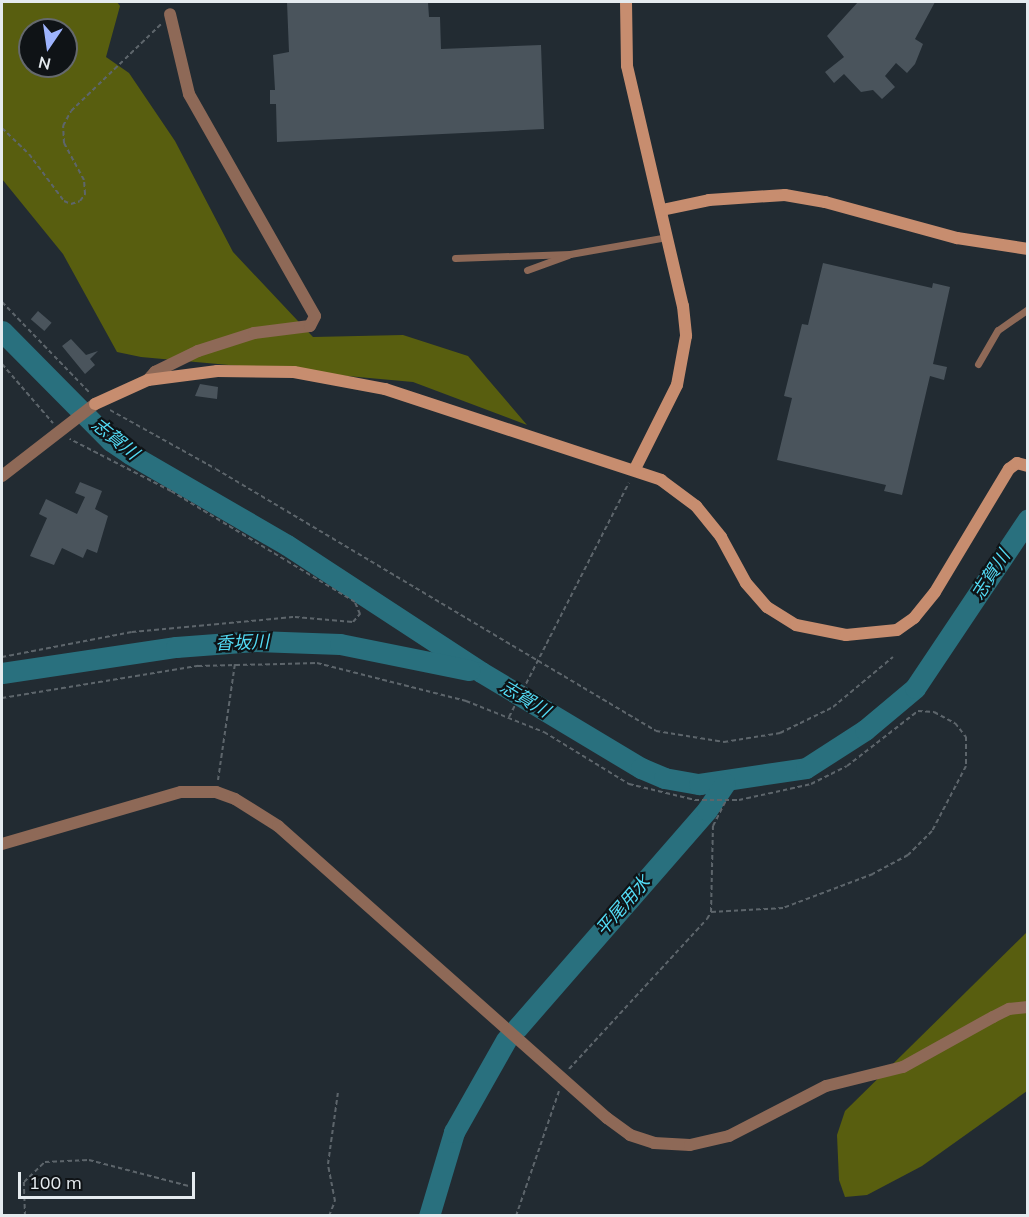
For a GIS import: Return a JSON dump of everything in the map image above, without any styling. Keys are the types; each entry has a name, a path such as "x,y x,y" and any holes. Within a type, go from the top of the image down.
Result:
{"street":[{"path":"626,2 627,66 683,306 685,349 668,408 635,469"},
{"path":"148,380 165,366 198,351 254,333 310,326 315,322 301,290 232,176 189,94 170,14"},
{"path":"662,210 709,200 785,195 825,202 957,238 1028,249"},
{"path":"2,476 63,432 97,403 148,380 195,372 268,370 345,379 386,388 635,469 661,480 696,506 721,537 746,583 773,611 796,625 846,635 897,630 914,618 935,592 1009,469 1017,463 1028,466"},
{"path":"2,844 168,794 194,790 216,792 252,808 278,826 607,1118 640,1140 669,1144 708,1143 826,1086 903,1067 1009,1009 1028,1007"}],"lane":[{"path":"455,258 570,254 667,237"},
{"path":"527,270 570,254"},
{"path":"978,364 998,330 1028,309"}],"path":[{"path":"2,128 29,154 64,201 71,204 80,201 85,194 84,180 64,143 63,126 71,111 170,14"},
{"path":"2,302 97,403 656,731 724,742 762,738 796,728 833,707 893,657"},
{"path":"2,364 63,432 171,491 355,602 360,614 352,622 295,617 143,631 2,657"},
{"path":"509,717 635,469"},
{"path":"2,698 160,671 235,664 317,663 417,686 509,717 544,732 629,784 662,795 711,800 777,794 812,784 847,766 918,711 934,712 955,723 966,737 966,766 932,831 908,855 873,874 783,908 711,912"},
{"path":"216,792 235,664"},
{"path":"516,1215 563,1079 711,912 712,833 718,811 727,800"},
{"path":"329,1215 335,1201 328,1164 338,1092"},
{"path":"25,1215 24,1182 45,1162 89,1160 189,1186"}],"green space":[{"path":"2,2 117,2 120,6 106,57 129,73 175,141 233,252 313,337 403,335 468,356 527,425 413,382 141,357 117,352 63,254 2,179"},
{"path":"1027,932 1027,1091 922,1166 867,1195 845,1197 839,1180 837,1135 845,1111"}],"building":[{"path":"287,2 428,2 429,17 440,17 441,49 541,45 544,129 277,142 276,104 270,104 270,90 275,90 273,55 289,52"},
{"path":"858,2 935,2 915,39 923,44 915,64 907,73 896,63 885,76 895,87 882,99 873,90 861,92 844,74 834,83 825,72 844,57 827,36"},
{"path":"823,263 932,288 933,283 950,287 933,364 947,367 944,380 930,376 902,495 884,491 886,485 777,460 792,398 784,396 802,324 808,325"},
{"path":"38,311 52,323 44,331 31,319"},
{"path":"71,339 86,355 98,351 90,359 95,365 85,374 62,346"},
{"path":"200,384 218,387 217,399 195,396"},
{"path":"80,482 102,491 95,509 108,516 97,553 87,549 83,558 62,548 54,565 30,556 47,518 39,514 46,499 77,514 85,497 75,493"}],"waterway":[{"name":"志賀川","path":"2,331 111,441 130,454 287,545 481,672 641,768 664,778 699,784 806,768 865,730 915,688 1028,519"},
{"name":"香坂川","path":"2,673 176,647 256,641 340,644 469,670"},
{"name":"平尾用水","path":"517,1028 707,810 725,783"},
{"name":"平尾用水","path":"429,1216 454,1132 506,1040"}]}
